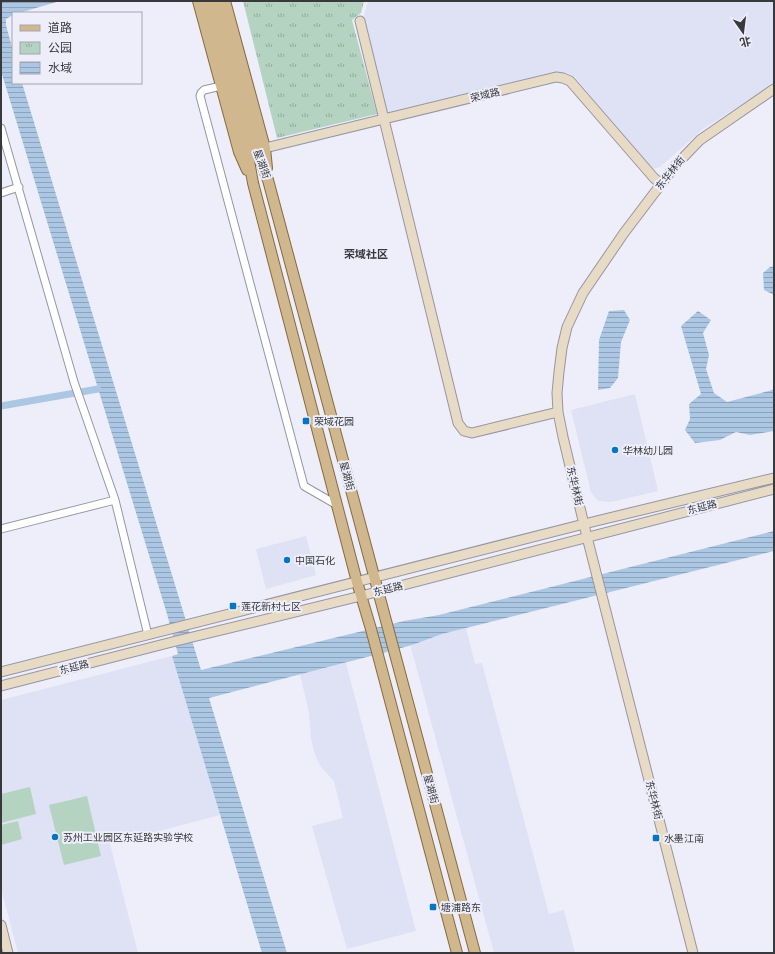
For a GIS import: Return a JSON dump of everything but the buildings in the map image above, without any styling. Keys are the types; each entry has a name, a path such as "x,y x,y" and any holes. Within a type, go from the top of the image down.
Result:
{"main road":[{"path":"198,1 239,152 253,183"},
{"name":"星湖街","path":"207,1 247,150 253,183 357,582 378,654 457,953"},
{"name":"星湖街","path":"216,1 256,149 268,180 475,953"},
{"path":"225,1 265,148 268,180"}],"street":[{"path":"360,21 458,423 464,431 472,433 558,412"},
{"name":"荣域路","path":"265,148 556,77 570,81 654,178 661,184"},
{"path":"221,86 204,90 200,96 304,486 337,505"},
{"name":"东华林街","path":"693,953 587,537 558,412 557,393 562,348 567,327 583,293 624,233 674,167 700,140 774,89"},
{"path":"1,128 74,382 115,500 148,635"},
{"path":"1,193 19,187"},
{"name":"东延路","path":"1,672 584,524 774,478"},
{"name":"东延路","path":"1,686 192,637 361,596 774,489"},
{"path":"1,529 115,500"},
{"path":"1,925 8,953"}],"shaded area":[{"path":"368,1 774,1 774,84 703,129 660,167 654,169 649,168 575,77 567,73 553,72 385,115 363,19"},
{"name":"华林幼儿园","path":"635,394 658,491 611,502 599,501 591,492 571,410"},
{"path":"306,536 316,575 266,589 256,549"},
{"path":"466,628 475,664 482,663 549,914 564,910 575,953 494,953 411,648 411,646 416,643"},
{"path":"172,656 220,815 110,844 138,953 18,953 1,888 1,700"},
{"path":"346,663 416,931 347,949 312,826 343,818 334,781 321,767 315,755 311,739 309,713 300,674"}],"green space":[{"path":"243,1 364,1 361,13 352,20 377,114 277,138"},
{"path":"30,787 36,814 1,823 1,794"},
{"path":"87,796 101,856 64,865 49,805"},
{"path":"18,821 22,839 1,845 1,825"}],"water":[{"path":"1,1 60,1 22,12 12,12 12,16 6,19 6,25 12,47 12,84 22,84 201,670 404,621 439,615 774,531 774,551 442,634 394,650 209,698 287,953 262,953 172,656 178,654 167,614 1,71"},
{"path":"774,266 774,295 764,290 763,273 770,267"},
{"path":"624,310 630,320 621,342 618,378 610,388 598,390 599,340 609,311"},
{"path":"698,311 711,320 703,333 709,355 706,369 714,393 727,402 772,390 774,388 774,431 750,435 736,432 720,440 695,443 685,430 690,419 689,404 701,394 681,326"}],"waterway":[{"path":"1,406 98,389"}],"place":[{"name":"荣域花园","path":"306,421"},
{"name":"华林幼儿园","path":"615,450"},
{"name":"中国石化","path":"287,560"},
{"name":"莲花新村七区","path":"233,606"},
{"name":"苏州工业园区东延路实验学校","path":"55,837"},
{"name":"水墨江南","path":"656,838"},
{"name":"塘浦路东","path":"433,907"}],"district":[{"name":"荣域社区","path":"366,254"}]}
